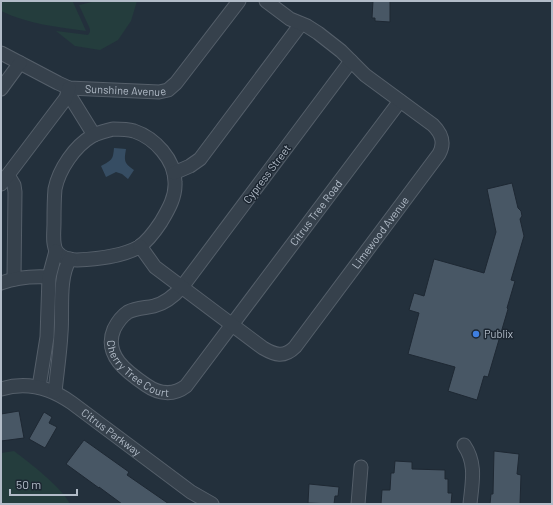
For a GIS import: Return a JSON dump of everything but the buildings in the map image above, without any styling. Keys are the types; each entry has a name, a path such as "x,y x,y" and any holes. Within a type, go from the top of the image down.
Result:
{"street":[{"name":"Sunshine Avenue","path":"1,53 69,90 159,92 168,90 180,78 239,1"},
{"name":"Limewood Avenue","path":"140,246 155,266 263,348 275,354 286,354 291,351 299,341 441,150 443,142 437,129 365,75 335,47 312,30 286,16 266,1"},
{"path":"174,173 190,166 200,159 301,24"},
{"name":"Cypress Street","path":"182,287 351,61"},
{"path":"1,89 20,63"},
{"path":"69,90 94,135"},
{"path":"49,277 28,276 7,281 16,192 14,185 4,180 64,101 69,90"},
{"name":"Citrus Tree Road","path":"232,325 400,101"},
{"path":"39,387 48,328 49,277 56,251 54,240 54,197 58,179 73,154 86,140 94,135 113,129 123,129 144,135 152,141 163,152 169,161 174,173 175,183 174,193 168,210 152,234 140,246 132,250 110,256 70,259 60,255 56,251"},
{"path":"55,392 62,327 63,278 70,259"},
{"name":"Cherry Tree Court","path":"182,287 172,298 160,304 143,307 128,312 122,316 115,328 112,342 114,356 122,367 132,375 147,386 160,392 171,393 182,389 190,382 232,325"},
{"path":"48,328 62,327"},
{"name":"Citrus Parkway","path":"1,389 14,386 39,387 55,392 72,403 191,492 212,504"},
{"path":"464,445 468,451 472,463 470,504"},
{"path":"358,504 361,467"}],"green space":[{"path":"1,1 76,1 73,2 86,31 22,19 1,11"},
{"path":"96,1 137,1 131,21 118,40 100,50 75,46 56,31 88,35 90,29 79,5"},
{"path":"14,451 53,483 66,497 70,504 1,504 1,453"}],"water":[{"path":"114,148 126,149 126,161 134,170 128,179 122,174 116,172 106,177 101,166 111,159"}],"place":[{"name":"Publix","path":"476,334"}]}
